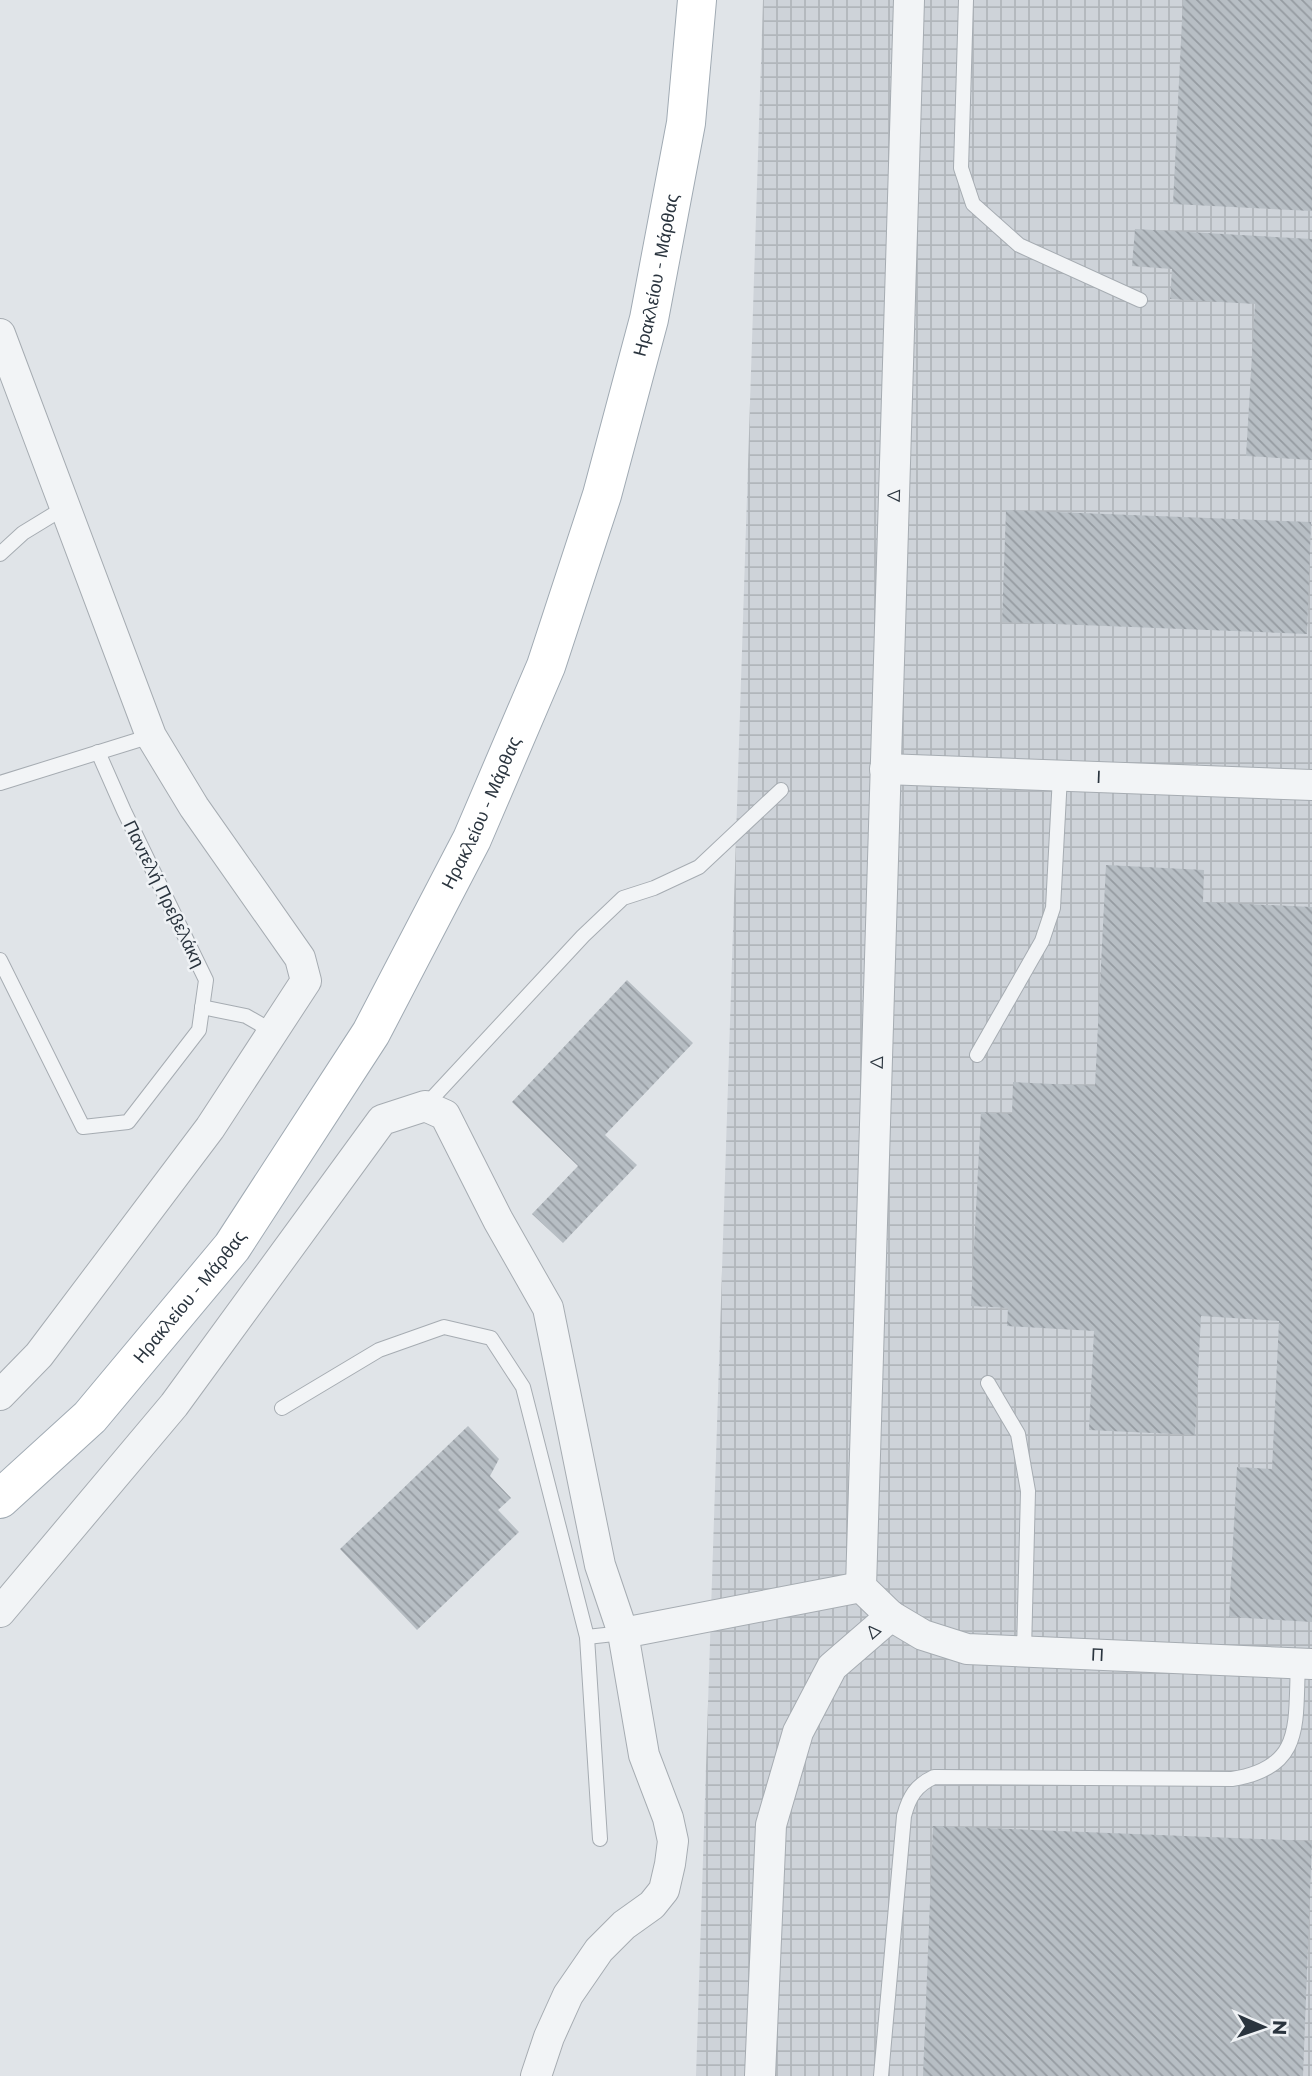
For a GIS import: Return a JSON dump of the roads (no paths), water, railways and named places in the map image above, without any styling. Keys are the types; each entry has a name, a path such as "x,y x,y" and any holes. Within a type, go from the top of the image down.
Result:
{"main road":[{"name":"Ηρακλείου - Μάρθας","path":"0,1499 90,1417 232,1247 371,1033 472,839 546,666 602,495 649,319 686,124 697,0"}],"street":[{"name":"Δ","path":"760,2076 771,1825 798,1732 832,1667 891,1616 862,1587 909,0"},
{"path":"0,334 8,381 64,508 151,736 194,807 300,958 306,981 210,1128 39,1354 0,1395"},
{"name":"Ι","path":"885,769 1312,785"},
{"path":"0,1612 174,1405 382,1120 425,1106 445,1115 498,1220 548,1308 600,1565 623,1633 644,1755 668,1818 673,1841 664,1890 652,1905 624,1925 599,1950 568,1994 536,2076"},
{"path":"623,1633 862,1587"},
{"name":"Π","path":"891,1616 923,1635 967,1649 1305,1664"}],"lane":[{"path":"966,0 961,168 973,204 1018,245 1140,300"},
{"path":"0,554 23,533 64,508"},
{"path":"0,783 151,736"},
{"name":"Παντελή Πρεβελάκη","path":"0,960 83,1126 128,1122 199,1030 206,981 98,751"},
{"path":"977,1055 1042,941 1053,908 1060,776"},
{"path":"425,1106 583,936 623,898 654,888 699,867 781,790"},
{"path":"202,1007 246,1016 274,1032"},
{"path":"282,1408 379,1350 444,1327 491,1338 523,1387 587,1637 600,1839"},
{"path":"988,1383 1018,1434 1028,1491 1024,1651"},
{"path":"587,1637 623,1633"},
{"path":"881,2076 904,1816 914,1791 923,1782 934,1777 1231,1779 1256,1775 1276,1763 1289,1747 1295,1728 1305,1664"}]}
